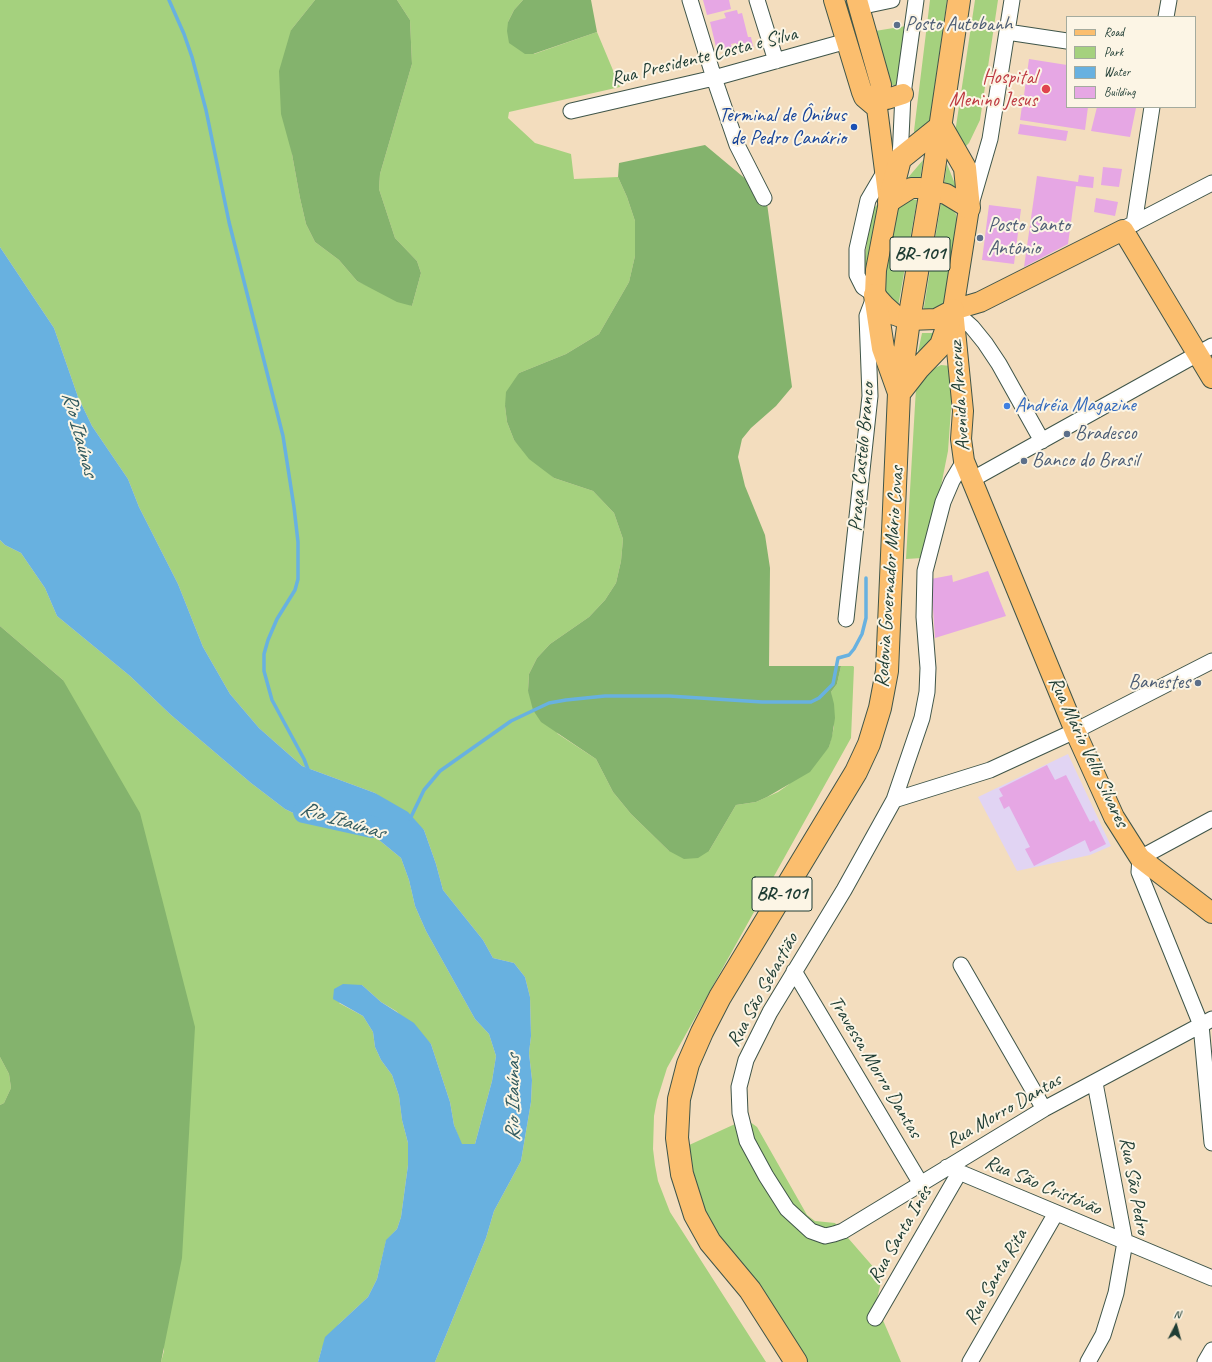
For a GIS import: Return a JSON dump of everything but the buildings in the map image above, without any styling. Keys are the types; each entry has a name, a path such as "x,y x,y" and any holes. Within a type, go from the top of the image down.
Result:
{"highway":[{"name":"Rodovia Governador Mário Covas","path":"796,1362 750,1290 710,1242 695,1215 682,1174 677,1138 679,1099 688,1064 702,1032 720,997 856,772 869,744 880,708 887,671 900,393 909,320 941,126 959,0"},
{"path":"889,202 893,165 941,126 965,168 969,208"},
{"path":"875,295 882,348 900,393"},
{"path":"900,393 918,370 941,345 953,310"}],"main road":[{"path":"834,0 864,97 878,103 904,94"},
{"path":"858,3 880,79 878,103 893,165"},
{"path":"889,202 911,188 931,189 946,194 969,208 953,310"},
{"name":"Praça Castelo Branco","path":"875,295 876,270 889,202"},
{"path":"875,295 895,315 909,320 936,319 953,310 980,302 1128,227 1205,350 1212,378"},
{"name":"Avenida Aracruz","path":"953,310 963,411 961,439 968,470"},
{"name":"Rua Mário Vello Silvares","path":"968,470 1075,732 1114,816 1140,858"},
{"path":"1140,858 1212,914"}],"street":[{"path":"690,0 714,78 738,145 764,198"},
{"path":"757,0 776,61"},
{"path":"858,3 892,0"},
{"path":"875,295 863,288 857,275 857,249 868,200 893,165 916,0"},
{"path":"969,208 990,138 1012,0"},
{"path":"1166,16 1169,0"},
{"path":"1007,32 1066,41"},
{"name":"Rua Presidente Costa e Silva","path":"571,111 714,78 847,41"},
{"path":"1128,227 1152,108"},
{"path":"1128,227 1212,183"},
{"name":"Praça Castelo Branco","path":"846,620 870,396 868,316 875,295"},
{"path":"953,310 972,327 988,348 1042,441"},
{"path":"968,470 1042,441 1205,350"},
{"name":"Rua São Sebastião","path":"816,1234 811,1232 787,1209 766,1176 748,1141 740,1113 739,1088 746,1060 770,1012 844,890 894,800 922,718 927,692 928,668 924,611 925,571 943,502 952,480 968,470"},
{"path":"894,800 990,770 1075,732 1212,661"},
{"path":"1140,858 1212,819"},
{"name":"Rua Mário Vello Silvares","path":"1140,858 1139,872 1206,1022 1212,1143"},
{"path":"961,965 1044,1109"},
{"name":"Travessa Morro Dantas","path":"794,971 921,1184"},
{"name":"Rua Morro Dantas","path":"816,1234 825,1236 843,1231 921,1184 953,1170 1044,1109 1095,1083 1206,1022"},
{"name":"Rua São Pedro","path":"1088,1362 1103,1335 1116,1293 1125,1242 1095,1083"},
{"name":"Rua São Cristóvão","path":"953,1170 1212,1278"},
{"name":"Rua Santa Inês","path":"875,1318 953,1170"},
{"name":"Rua Santa Rita","path":"970,1362 1056,1213"},
{"path":"1205,1362 1212,1350"}],"shaded area":[{"path":"1068,754 1111,846 1090,855 1017,871 978,797"}],"green space":[{"path":"0,0 315,0 291,30 292,154 306,224 315,242 339,260 357,281 412,306 421,273 417,261 395,238 379,189 380,174 412,64 410,20 397,0 523,0 514,10 508,22 534,54 597,32 620,87 509,112 508,118 535,143 571,154 574,179 618,177 635,221 635,256 629,282 599,334 566,354 519,373 505,406 507,422 514,440 554,478 593,491 614,513 623,539 621,561 616,583 605,600 589,617 550,644 537,658 529,674 528,691 558,734 596,759 613,792 631,814 669,851 709,851 736,805 756,802 778,792 788,785 829,747 834,727 831,692 837,684 841,666 854,667 851,738 667,1068 657,1100 654,1116 653,1149 655,1165 658,1181 670,1212 766,1362 435,1362 486,1238 494,1211 521,1161 531,1102 532,1080 529,1053 531,1036 530,997 525,977 514,963 493,958 483,940 443,890 424,830 375,793 302,766 259,728 230,694 203,647 178,584 139,507 128,479 92,426 78,397 54,328 0,247"},
{"path":"315,0 397,0 410,20 412,64 380,174 379,189 395,238 417,261 421,273 412,306 397,302 357,281 339,260 315,242 306,224 292,154 281,114 279,71 291,30"},
{"path":"523,0 591,0 597,32 533,54 525,54 509,43 507,31 508,22 514,10"},
{"path":"930,0 947,0 929,125 916,137 914,131"},
{"path":"975,0 998,0 980,120 969,143 966,146 961,146 955,133"},
{"path":"906,26 896,85 892,85 889,82 875,31"},
{"path":"705,145 766,196 792,387 776,406 751,428 742,439 738,457 745,486 765,535 770,568 769,666 841,666 837,684 831,692 835,718 832,737 829,747 810,772 756,802 736,805 709,851 698,858 684,859 669,851 631,814 613,792 596,759 541,722 533,710 528,691 529,674 537,658 550,644 589,617 605,600 616,583 621,561 623,539 614,513 593,491 554,478 529,459 514,440 507,422 505,406 506,392 519,373 566,354 599,334 629,282 635,256 635,221 618,177 619,163"},
{"path":"923,160 920,180 906,180"},
{"path":"947,164 957,189 944,185"},
{"path":"908,199 917,200 898,307 882,289 896,208"},
{"path":"880,202 868,277 865,274 865,257 870,219 875,207"},
{"path":"941,203 949,206 956,214 957,220 944,307 923,313"},
{"path":"922,333 939,333 917,357"},
{"path":"941,365 951,366 954,368 948,451 939,496 922,558 906,559 916,388 929,371"},
{"path":"0,540 5,545 21,553 45,588 57,616 130,676 171,715 251,783 285,809 310,821 339,818 373,835 401,858 409,880 415,906 426,931 475,1019 489,1034 496,1056 492,1081 475,1144 461,1144 454,1125 450,1102 431,1044 396,1011 381,1002 362,985 339,1003 363,1016 373,1032 375,1047 381,1060 392,1075 399,1096 402,1120 408,1143 408,1165 401,1217 397,1229 386,1241 377,1279 368,1297 339,1324 322,1348 318,1362 161,1362 164,1351 63,680 0,626"},
{"path":"0,626 63,680 140,813 195,1027 182,1258 161,1362 0,1362 0,1105 4,1103 11,1088 9,1074 0,1057"},
{"path":"0,1057 9,1074 11,1088 4,1103 0,1105"},
{"path":"746,1119 757,1127 807,1215 815,1221 835,1223 882,1277 876,1304 901,1362 802,1362 725,1254 691,1191 687,1146"}],"water":[{"path":"0,247 54,328 78,397 92,426 128,479 139,507 178,584 203,647 230,694 259,728 302,766 375,793 408,812 424,830 443,890 483,940 493,958 514,963 525,977 530,997 531,1036 529,1053 532,1080 531,1102 521,1161 494,1211 486,1238 435,1362 318,1362 325,1337 368,1297 377,1279 386,1240 397,1229 401,1217 408,1165 408,1143 402,1120 399,1096 392,1075 381,1060 375,1047 373,1032 363,1016 333,999 334,989 343,984 362,985 381,1002 414,1023 431,1044 450,1102 454,1125 462,1144 475,1144 492,1081 496,1056 489,1034 475,1019 426,931 415,906 409,880 401,858 373,835 339,818 310,821 285,809 251,783 171,715 130,676 57,616 45,588 21,553 5,545 0,540"}],"waterway":[{"path":"169,0 192,57 206,110 229,222 283,436 298,542 298,579 295,590 277,619 268,640 264,654 264,671 272,700 304,759 309,772"},
{"path":"410,819 424,790 440,771 511,721 549,703 605,696 669,696 762,702 811,702 819,698 833,684 838,658 849,655 862,634 866,618 866,578"},
{"name":"Rio Itaúnas","path":"304,812 372,827"}],"place":[{"name":"Posto Autobanh","path":"897,25"},
{"name":"Hospital Menino Jesus","path":"1046,89"},
{"name":"Terminal de Ônibus de Pedro Canário","path":"854,127"},
{"name":"Posto Santo Antônio","path":"980,238"},
{"name":"Andréia Magazine","path":"1007,406"},
{"name":"Bradesco","path":"1067,434"},
{"name":"Banco do Brasil","path":"1024,461"},
{"name":"Banestes","path":"1198,683"}]}
